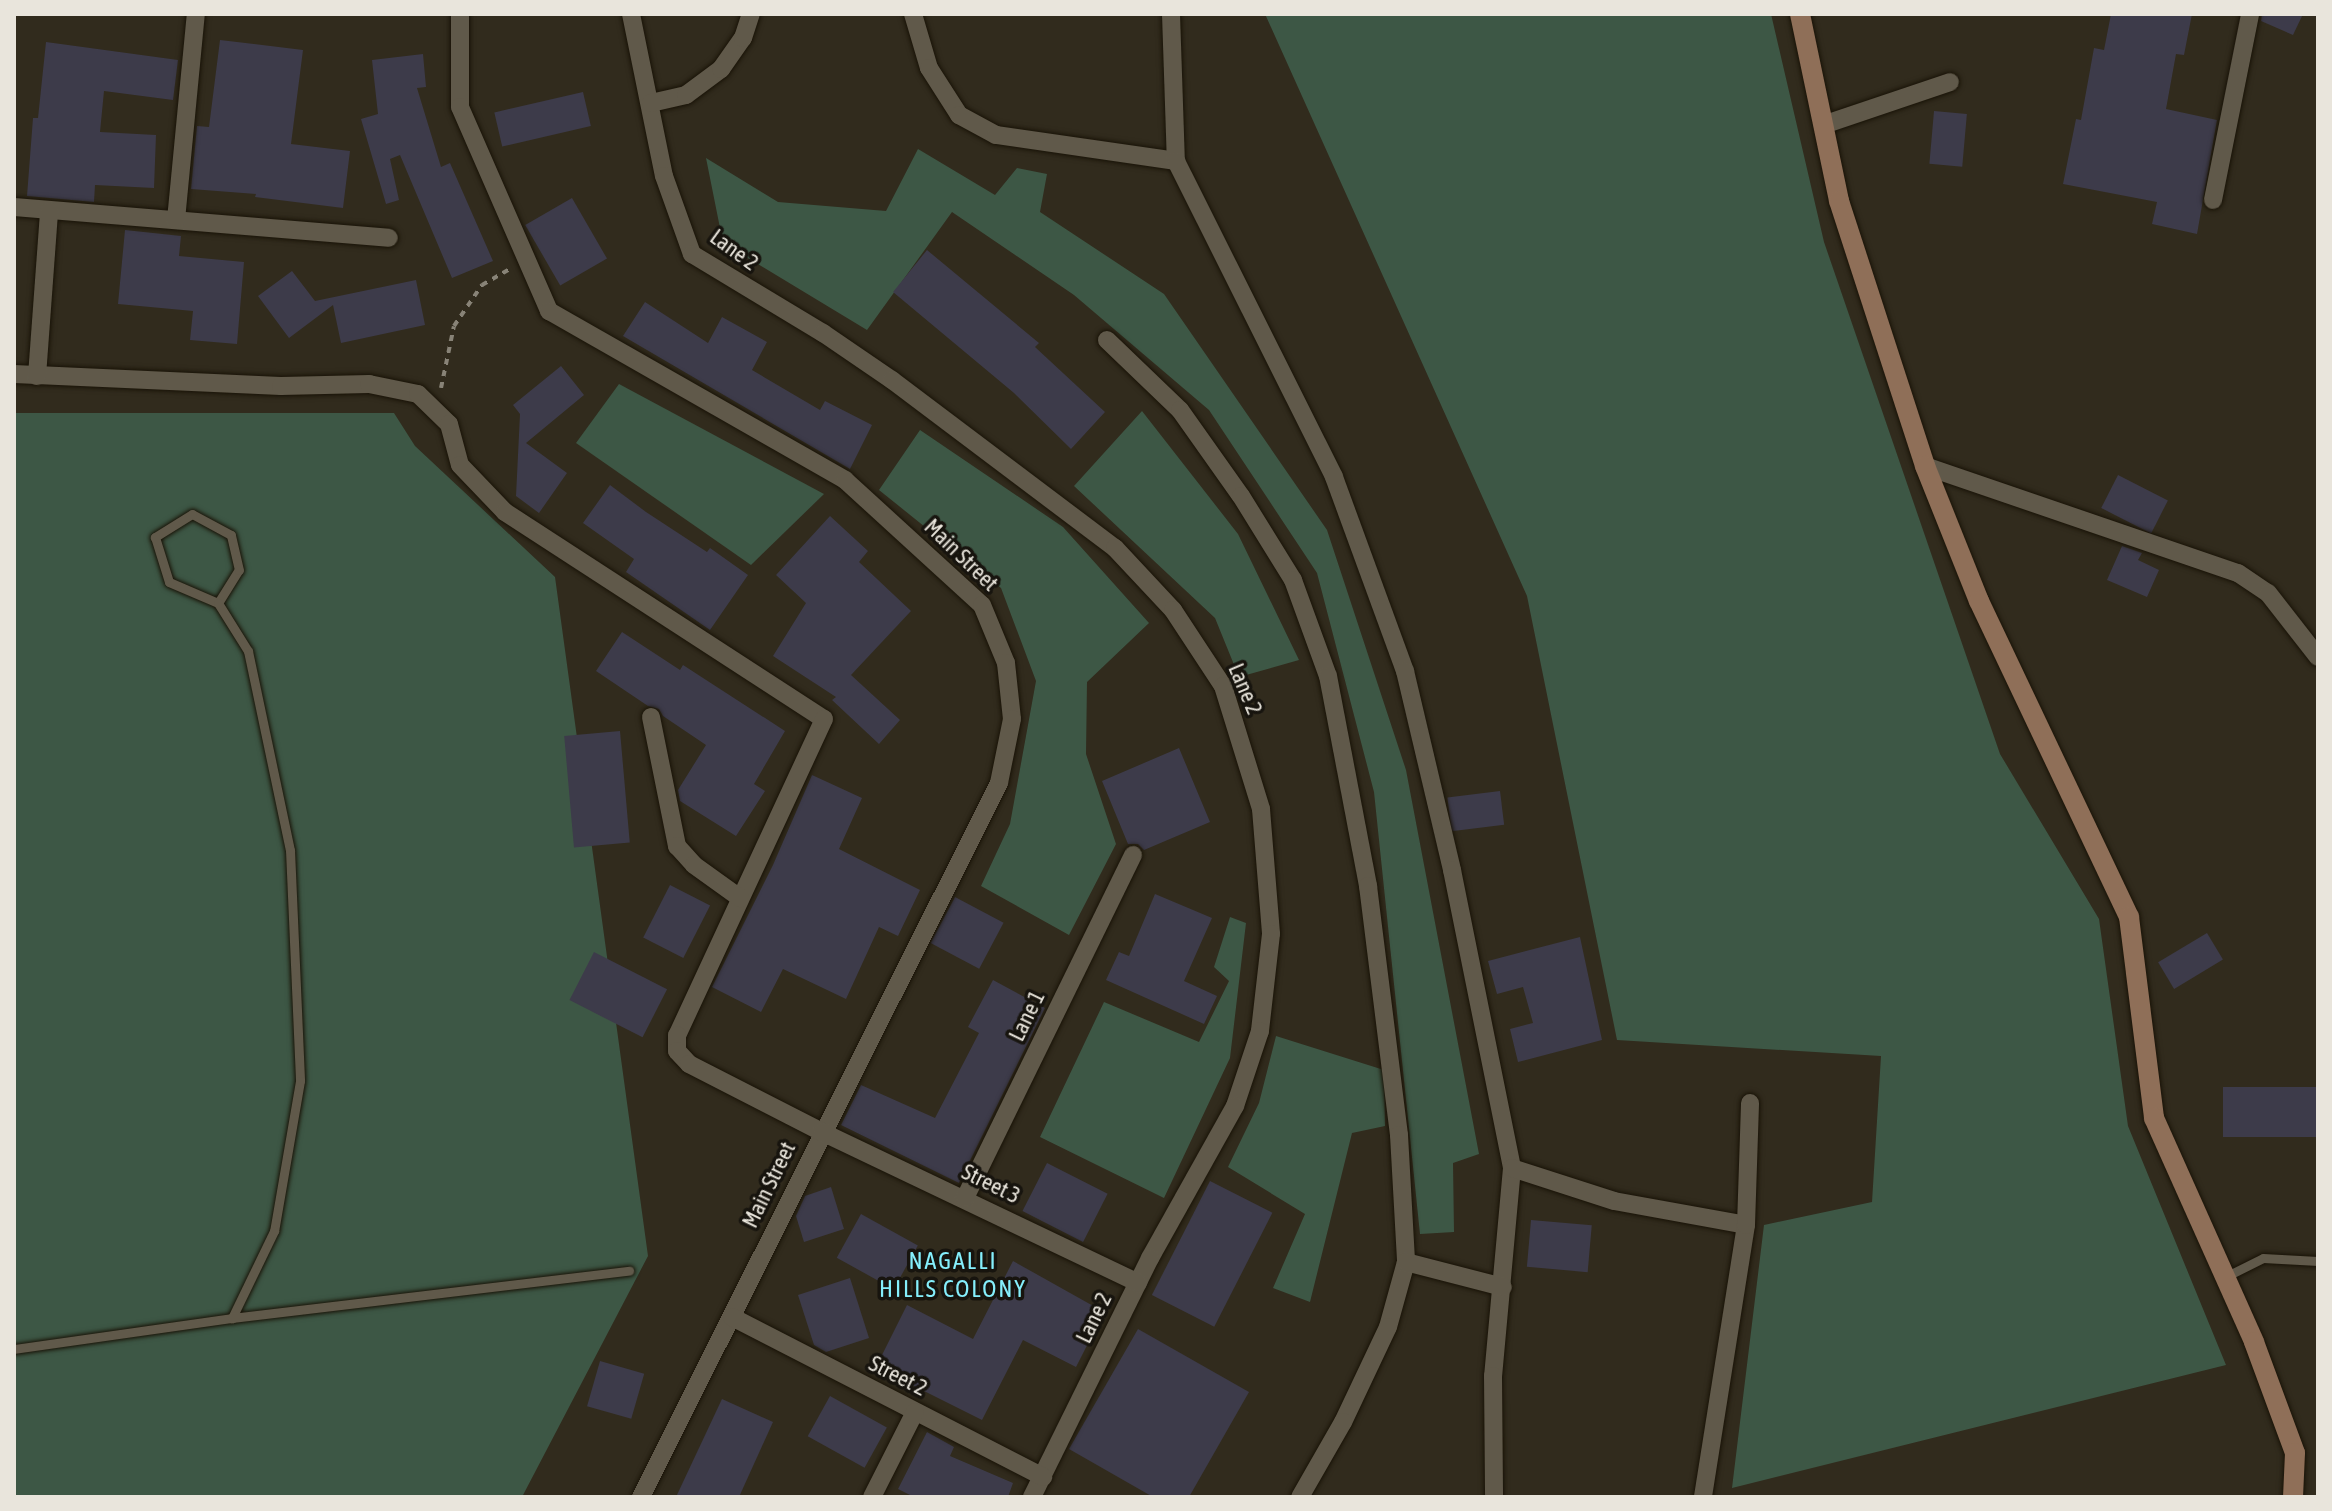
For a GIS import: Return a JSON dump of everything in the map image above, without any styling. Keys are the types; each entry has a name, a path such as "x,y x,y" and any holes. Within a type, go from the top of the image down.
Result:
{"street":[{"path":"176,220 196,14"},
{"name":"Main Street","path":"460,14 460,107 524,260 549,311 845,480 982,605 1006,663 1012,719 999,783 641,1497"},
{"name":"Lane 2","path":"631,14 664,176 692,254 823,333 892,380 1115,548 1173,610 1223,686 1261,809 1271,934 1260,1031 1235,1106 1138,1283 1032,1497"},
{"path":"651,103 686,95 721,69 743,38 751,14"},
{"path":"913,14 929,68 959,115 996,135 1176,161"},
{"path":"1171,14 1176,161 1334,477 1405,671 1465,930 1512,1168 1493,1376 1494,1497"},
{"path":"1800,14 1839,201 1925,466 1979,601 2129,917 2154,1118 2254,1342 2295,1453 2293,1497"},
{"path":"2213,200 2250,14"},
{"path":"1823,125 1950,82"},
{"path":"14,207 389,238"},
{"path":"37,376 49,211"},
{"path":"1107,340 1180,410 1241,496 1293,580 1328,676 1368,886 1399,1135 1406,1262 1388,1327 1343,1422 1300,1497"},
{"path":"14,374 281,386 369,384 418,394 449,424 460,465 505,512 824,719 740,898 694,865 677,846 651,717"},
{"path":"1925,466 2238,573 2268,593 2318,657"},
{"name":"Lane 1","path":"965,1198 1133,855"},
{"name":"Street 3","path":"740,898 677,1035 677,1051 689,1064 822,1132 1138,1283"},
{"path":"1703,1497 1746,1225 1750,1103"},
{"path":"1512,1168 1614,1201 1746,1225"},
{"path":"1406,1262 1503,1287"},
{"name":"Street 2","path":"732,1317 1043,1477"},
{"path":"872,1497 915,1412"}],"lane":[{"path":"218,603 239,570 231,535 192,514 155,537 169,582 218,603 248,651 290,850 300,1081 274,1231 232,1318"},
{"path":"2225,1277 2263,1258 2318,1261"},
{"path":"14,1349 232,1318 629,1271"}],"path":[{"path":"437,412 454,326 482,285 524,260"}],"green space":[{"path":"1265,14 1771,14 1824,242 2000,754 2099,919 2128,1126 2226,1365 1732,1488 1764,1225 1872,1202 1881,1056 1617,1040 1527,596"},
{"path":"918,149 995,195 1017,168 1047,174 1040,212 1164,294 1327,530 1406,770 1479,1154 1453,1163 1454,1232 1420,1234 1374,792 1317,573 1209,410 1074,295 952,212 867,330 723,243 706,158 778,202 886,211"},
{"path":"619,384 824,494 751,565 576,443"},
{"path":"1142,411 1238,534 1299,660 1239,677 1215,618 1074,486"},
{"path":"14,413 394,413 415,446 555,577 648,1256 522,1497 14,1497"},
{"path":"920,430 1063,527 1149,623 1087,682 1086,754 1116,844 1069,935 981,886 1010,824 1036,681 1001,588 879,490"},
{"path":"1230,917 1246,923 1230,1058 1164,1198 1040,1137 1104,1002 1199,1042 1229,981 1214,967"},
{"path":"1276,1036 1384,1070 1385,1126 1352,1133 1310,1302 1273,1288 1305,1214 1228,1167 1259,1103"}],"building":[{"path":"2111,14 2192,14 2184,55 2176,54 2166,109 2217,120 2197,234 2152,224 2157,202 2063,184 2076,119 2081,120 2094,48 2104,50"},
{"path":"2262,14 2303,14 2293,35 2261,21"},
{"path":"220,40 303,50 291,144 350,151 343,208 255,197 256,194 191,189 197,126 209,127"},
{"path":"46,42 178,60 173,100 104,91 100,132 156,135 154,188 95,185 94,202 27,196 33,118 38,118"},
{"path":"423,54 426,87 417,88 441,167 450,163 493,261 452,278 400,155 390,159 399,200 386,204 361,119 378,114 372,60"},
{"path":"583,92 591,126 502,147 494,112"},
{"path":"1934,111 1967,114 1962,167 1929,164"},
{"path":"572,198 607,259 560,286 525,225"},
{"path":"125,230 181,236 179,256 244,262 237,344 190,340 193,311 118,304"},
{"path":"927,250 1039,343 1035,347 1105,412 1071,449 1014,393 893,292"},
{"path":"292,271 315,301 416,280 425,325 341,343 333,305 289,338 258,296"},
{"path":"645,302 708,343 722,317 767,342 752,370 820,410 825,401 872,425 850,469 623,336"},
{"path":"561,366 584,395 526,443 567,473 539,513 516,496 520,414 513,405"},
{"path":"2118,475 2168,500 2151,533 2101,508"},
{"path":"610,485 707,552 710,548 748,575 710,630 626,572 634,559 583,523"},
{"path":"830,516 868,551 859,562 911,611 851,675 900,720 879,744 832,700 836,697 773,656 806,603 776,575"},
{"path":"2122,546 2142,553 2138,560 2159,570 2147,597 2107,580"},
{"path":"622,632 680,670 683,665 785,731 754,784 765,791 736,836 680,801 678,790 706,745 663,716 659,709 648,706 596,671"},
{"path":"620,731 630,843 574,847 564,736"},
{"path":"1179,748 1210,822 1144,850 1138,844 1128,844 1102,781"},
{"path":"812,775 862,798 839,849 920,890 898,936 879,927 846,999 783,969 761,1012 712,987 773,865"},
{"path":"1500,791 1504,825 1452,831 1447,797"},
{"path":"670,885 710,905 683,958 643,938"},
{"path":"1155,894 1212,918 1184,981 1217,996 1204,1024 1106,980 1119,952 1129,956"},
{"path":"955,897 1004,923 979,969 931,943"},
{"path":"2207,933 2223,960 2174,989 2158,962"},
{"path":"1580,937 1602,1040 1518,1062 1510,1029 1533,1023 1523,987 1497,994 1488,961"},
{"path":"594,952 667,989 643,1037 569,1000"},
{"path":"993,980 1045,1008 959,1183 841,1125 861,1085 935,1118 979,1033 968,1027"},
{"path":"2223,1087 2318,1087 2318,1137 2223,1137"},
{"path":"1047,1163 1108,1194 1083,1242 1022,1211"},
{"path":"1210,1181 1272,1213 1214,1327 1152,1295"},
{"path":"831,1187 844,1229 804,1242 796,1216 805,1196"},
{"path":"861,1214 918,1246 894,1289 837,1258"},
{"path":"1531,1220 1592,1225 1588,1272 1527,1267"},
{"path":"1013,1261 1104,1312 1076,1367 1023,1340 982,1420 876,1367 907,1305 973,1339"},
{"path":"850,1278 869,1338 826,1352 814,1345 798,1295"},
{"path":"1138,1329 1249,1392 1189,1497 1153,1497 1069,1449"},
{"path":"600,1361 644,1374 631,1419 587,1406"},
{"path":"830,1396 887,1428 865,1468 808,1436"},
{"path":"722,1399 773,1422 739,1497 676,1497"},
{"path":"927,1432 954,1447 950,1456 1013,1483 1008,1497 914,1497 898,1489"}],"district":[{"name":"NAGALLI HILLS COLONY","path":"953,1275"}]}
